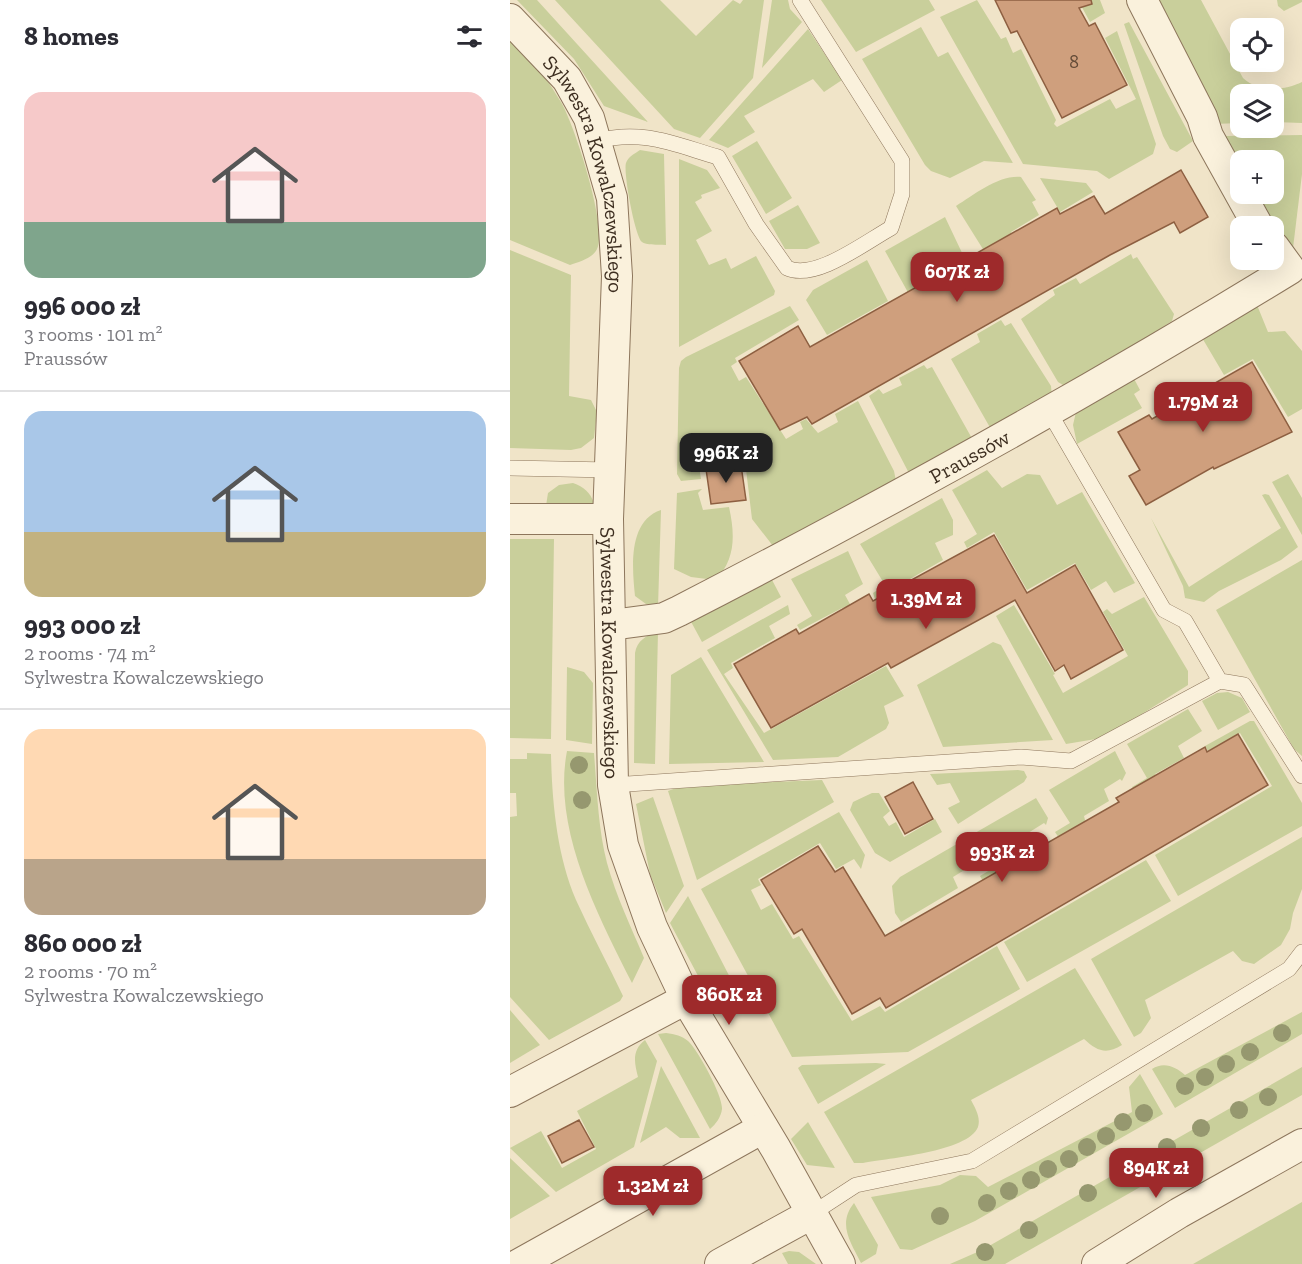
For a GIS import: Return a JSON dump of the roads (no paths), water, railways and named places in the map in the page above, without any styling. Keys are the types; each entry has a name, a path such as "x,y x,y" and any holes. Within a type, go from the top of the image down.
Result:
{"street":[{"path":"1142,0 1202,117 1208,136 1252,216"},
{"name":"Sylwestra Kowalczewskiego","path":"510,19 567,79 589,118 612,198 617,247 608,519 613,785 620,835 636,885 686,999 813,1213 840,1264"},
{"name":"Praussów","path":"610,625 664,618 845,525 1188,332 1267,270"},
{"path":"510,519 608,519"},
{"path":"510,1092 686,999"},
{"path":"519,1264 763,1128"},
{"path":"1097,1264 1179,1213 1302,1144"},
{"path":"720,1264 813,1213"}],"lane":[{"path":"596,141 618,136 644,136 718,157 756,224 787,268 794,271 814,271 891,228 902,194 902,161 800,0"},
{"path":"1048,410 1164,610 1185,621 1220,681"},
{"path":"510,468 610,470"},
{"path":"613,785 1021,757 1071,761 1220,681 1244,685 1302,776"},
{"path":"813,1213 856,1185 972,1161 1289,969 1302,952"}]}
